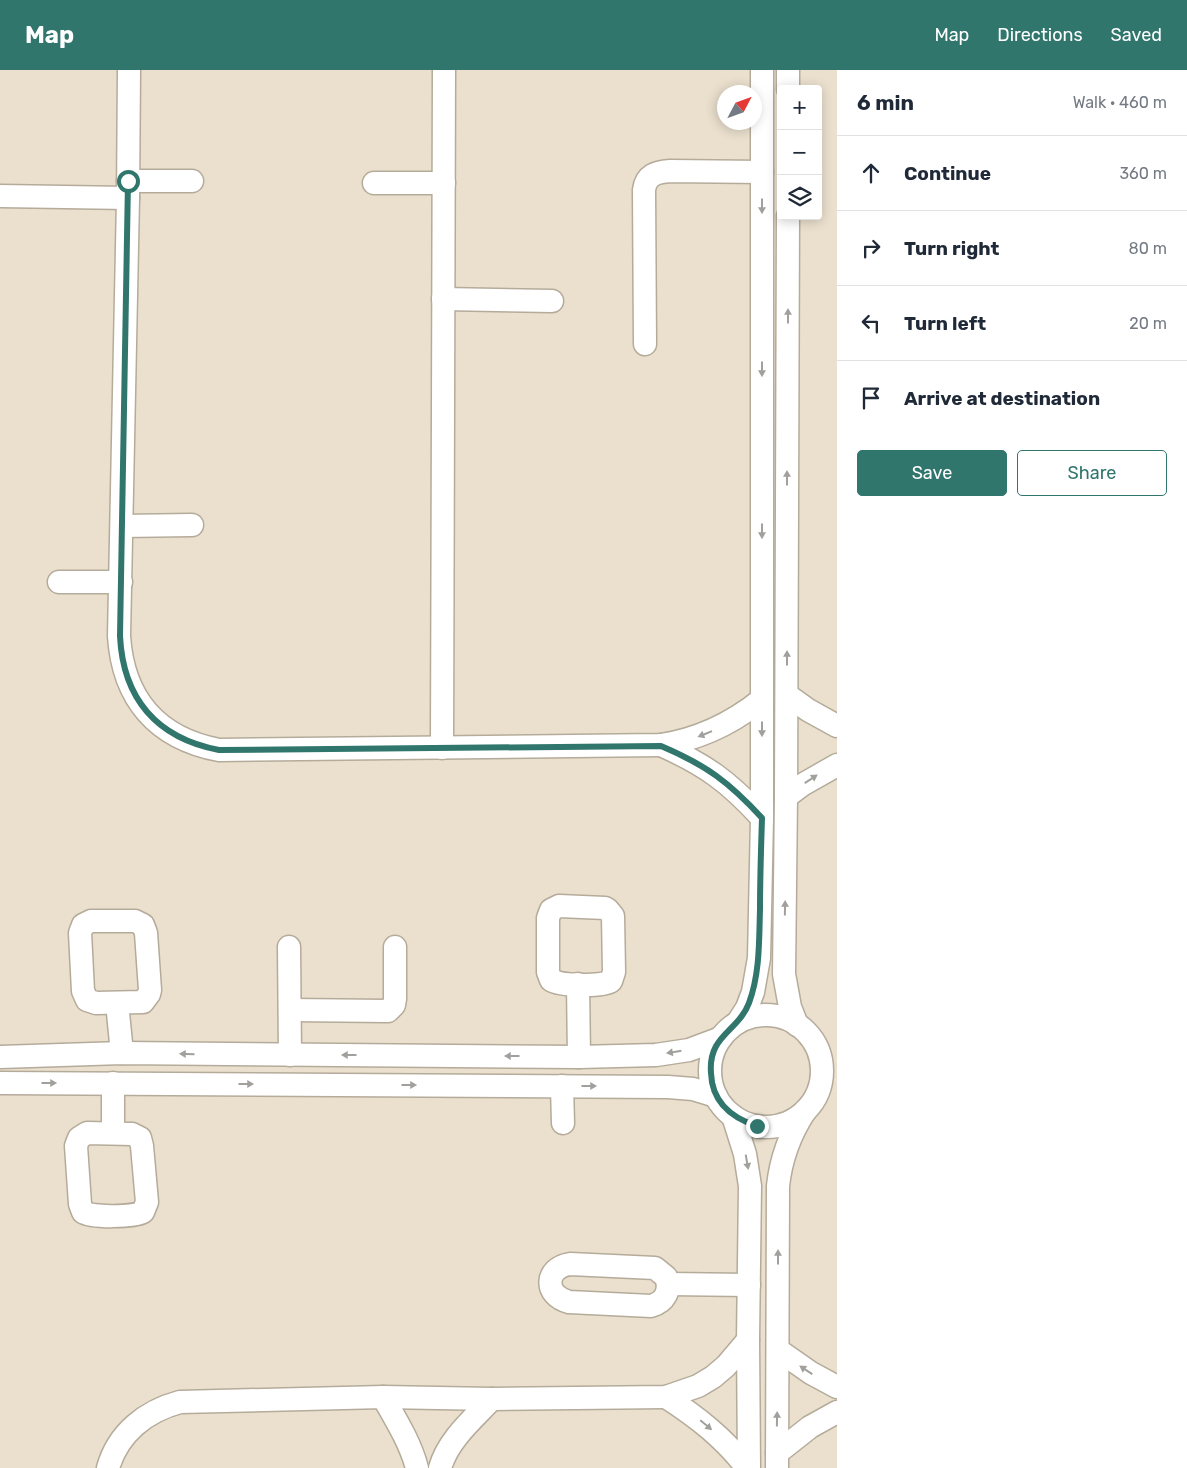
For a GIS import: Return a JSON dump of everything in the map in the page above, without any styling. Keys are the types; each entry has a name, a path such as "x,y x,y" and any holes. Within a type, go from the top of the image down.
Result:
{"street":[{"path":"129,70 121,654 131,689 153,719 167,731 183,740 219,750 237,751 661,746 688,740 715,730 732,722 762,700"},
{"path":"442,748 444,70"},
{"path":"762,70 762,818 759,950 753,992 747,1008 738,1022 720,1038 715,1049 710,1072 716,1096 723,1107 733,1116 757,1126 770,1127 795,1119 809,1106 837,1091"},
{"path":"788,70 788,85"},
{"path":"645,344 645,182 651,175 658,172 762,172"},
{"path":"0,196 128,190 192,181"},
{"path":"374,183 444,183"},
{"path":"788,220 787,694 784,974 785,989 797,1025"},
{"path":"443,299 552,301"},
{"path":"122,526 192,526"},
{"path":"59,582 121,582"},
{"path":"787,694 808,710 837,726"},
{"path":"661,746 699,764 726,782 762,818"},
{"path":"786,797 837,764"},
{"path":"289,947 290,1055"},
{"path":"290,1010 388,1011 394,1004 395,999 395,947"},
{"path":"759,950 785,949"},
{"path":"578,984 579,1057"},
{"path":"117,1003 122,1053"},
{"path":"738,1022 762,1015 786,1019 797,1025 814,1042 822,1066 819,1089 790,1138 779,1172 777,1460"},
{"path":"0,1057 122,1053 579,1057 672,1053 689,1050 720,1038"},
{"path":"814,1042 837,1051"},
{"path":"0,1083 680,1088 705,1092 716,1096"},
{"path":"113,1083 113,1133"},
{"path":"562,1086 563,1123"},
{"path":"733,1116 745,1154 750,1186 748,1468"},
{"path":"750,1186 778,1186"},
{"path":"668,1284 749,1285"},
{"path":"108,1468 117,1446 137,1422 165,1406 180,1402 383,1397 492,1399 666,1397 698,1386 713,1377 738,1354 748,1340"},
{"path":"778,1350 811,1373 837,1387"},
{"path":"383,1397 412,1450 417,1468"},
{"path":"666,1397 703,1422 725,1442 748,1468"},
{"path":"440,1468 450,1445 492,1399"},
{"path":"777,1460 810,1427 837,1412"}],"route":[{"path":"128,181 120,636 125,672 131,689 141,705 167,731 183,740 219,750 661,746 706,768 726,782 762,818 759,958 753,992 747,1008 738,1022 720,1038 711,1060 710,1072 716,1096 723,1107 733,1116 757,1126"}]}
